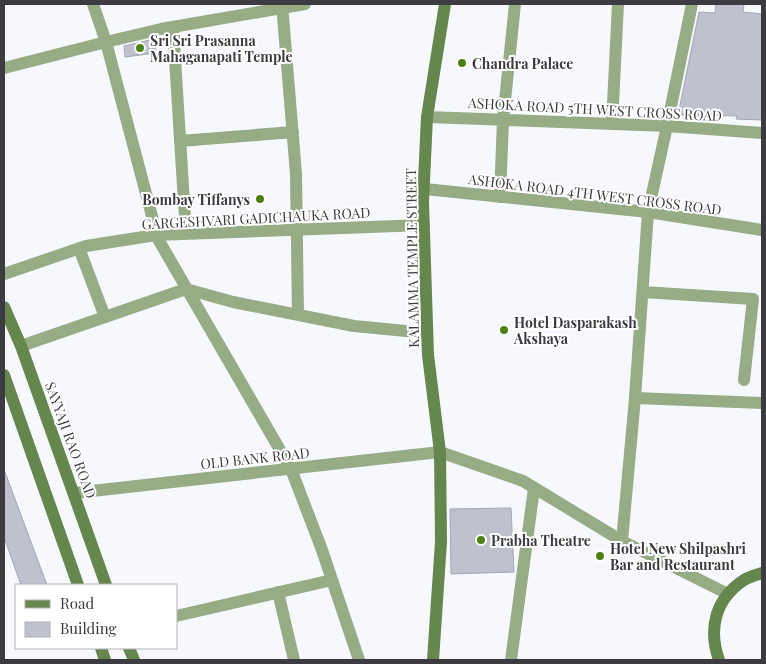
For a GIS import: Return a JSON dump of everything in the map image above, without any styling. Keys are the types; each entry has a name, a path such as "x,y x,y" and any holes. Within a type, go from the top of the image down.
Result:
{"street":[{"path":"93,4 106,42 156,235 291,469 359,660"},
{"path":"4,68 173,27 283,6 305,4"},
{"name":"KALAMMA TEMPLE STREET","path":"433,660 441,542 440,452 428,355 423,202 427,117 445,4"},
{"path":"500,196 503,120 515,4"},
{"path":"612,124 618,4"},
{"path":"622,541 635,398 648,212 692,4"},
{"path":"283,6 296,174 298,315"},
{"path":"173,27 186,234"},
{"name":"ASHOKA ROAD 5TH WEST CROSS ROAD","path":"427,117 667,126 762,133"},
{"path":"180,141 293,132"},
{"name":"ASHOKA ROAD 4TH WEST CROSS ROAD","path":"425,188 648,212 762,230"},
{"name":"GARGESHVARI GADICHAUKA ROAD","path":"4,274 79,248 156,235 424,225"},
{"path":"79,248 105,317"},
{"path":"20,346 186,289 233,302 354,326 427,333"},
{"path":"642,292 753,298 756,322 744,380"},
{"name":"SAYYAJI RAO ROAD","path":"4,307 74,493 106,584"},
{"path":"4,375 78,584"},
{"path":"635,398 762,403"},
{"path":"440,452 523,481 622,541 728,594"},
{"name":"OLD BANK ROAD","path":"74,493 440,452"},
{"path":"511,660 534,488"},
{"path":"719,660 714,643 714,625 718,608 728,594 744,580 762,573"},
{"path":"178,616 332,580"},
{"path":"278,592 294,660"}],"building":[{"path":"716,4 744,4 743,12 762,14 762,120 736,119 737,116 678,115 699,12 715,13"},
{"name":"Sri Sri Prasanna Mahaganapati Temple","path":"154,39 156,53 125,57 124,46"},
{"path":"5,472 47,584 21,584 4,537"},
{"name":"Prabha Theatre","path":"511,508 514,572 451,574 450,509"}],"place":[{"name":"Sri Sri Prasanna Mahaganapati Temple","path":"140,48"},
{"name":"Chandra Palace","path":"462,63"},
{"name":"Bombay Tiffanys","path":"260,199"},
{"name":"Hotel Dasparakash Akshaya","path":"504,330"},
{"name":"Prabha Theatre","path":"481,540"},
{"name":"Hotel New Shilpashri Bar and Restaurant","path":"600,556"}]}
